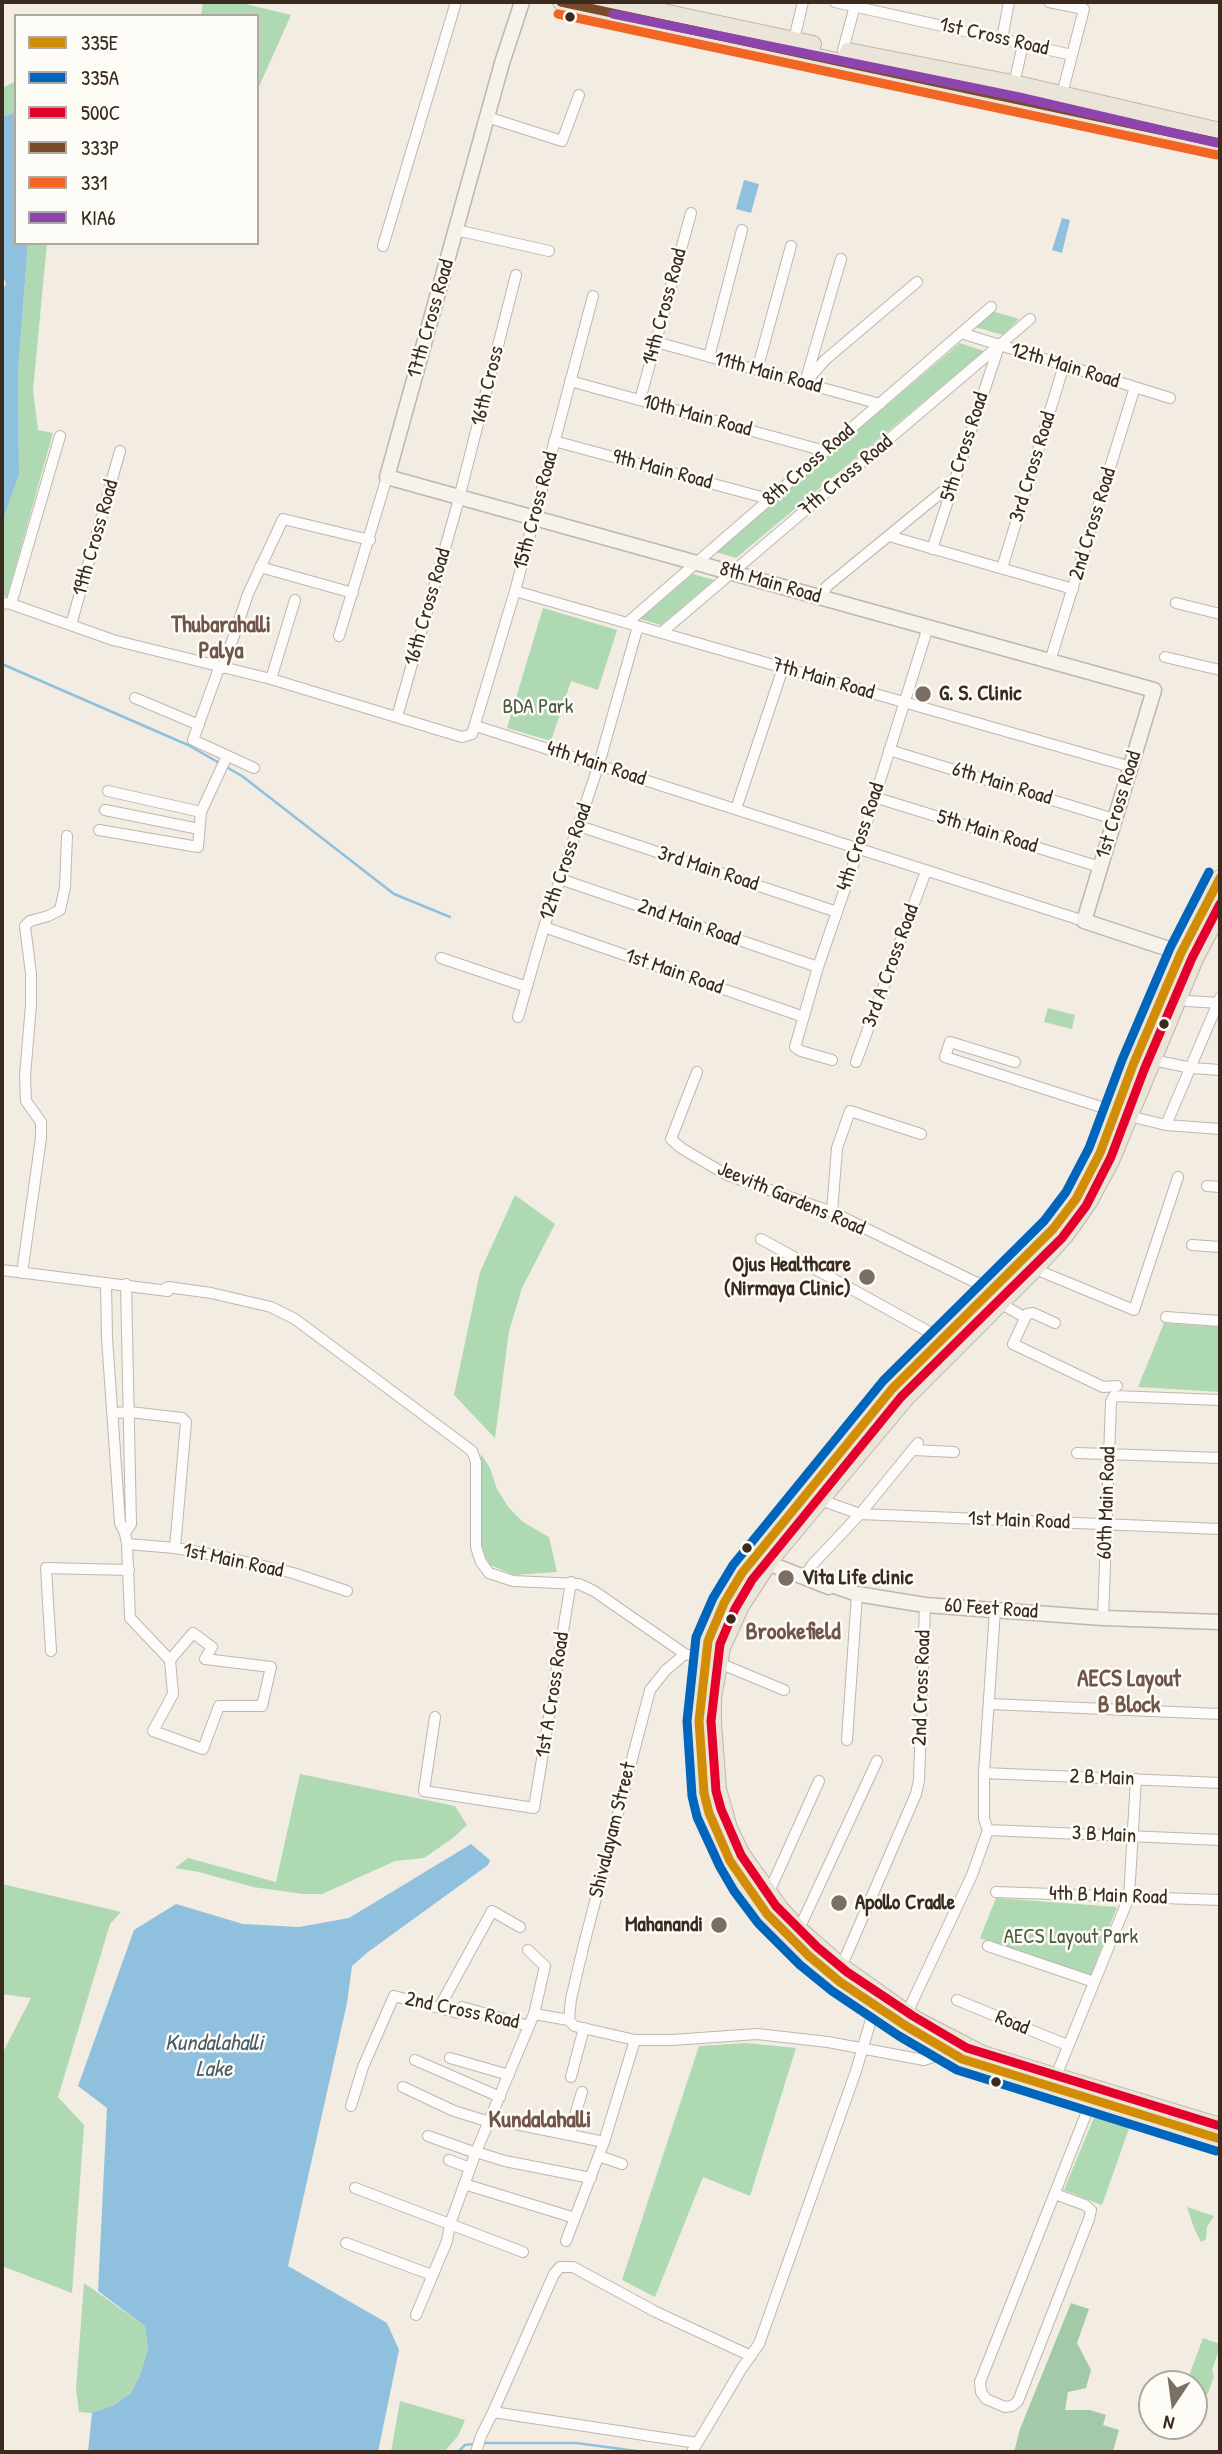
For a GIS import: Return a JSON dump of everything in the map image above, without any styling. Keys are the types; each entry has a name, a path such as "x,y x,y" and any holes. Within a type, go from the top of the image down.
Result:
{"main road":[{"path":"561,2 671,13 1014,84 1220,143"},
{"path":"616,2 1220,131"},
{"path":"1220,878 1181,953 1133,1065 1111,1161 1089,1202 1065,1236 1035,1269 942,1339 891,1389 749,1564 724,1604 708,1641 718,1789 729,1828 741,1853 768,1894 799,1929 840,1965 978,2065 1220,2139"},
{"path":"1219,917 1177,998 1152,1060 1076,1199 770,1560 741,1606 722,1648 711,1661 699,1721 701,1768 709,1813 730,1861 763,1909 790,1938 840,1982 875,2006 952,2047 1220,2126"}],"street":[{"path":"383,246 456,2"},
{"name":"17th Cross Road","path":"339,636 370,540 487,117 522,2"},
{"path":"794,40 803,2"},
{"name":"1st Cross Road","path":"835,2 855,4 1072,55"},
{"path":"1002,39 1009,2"},
{"name":"1st Cross Road","path":"1049,2 1084,9 1064,99"},
{"path":"843,50 855,4"},
{"path":"1014,84 1023,44"},
{"path":"487,117 562,141 579,95"},
{"name":"14th Cross Road","path":"640,400 691,214"},
{"path":"456,230 549,251"},
{"path":"709,357 742,230"},
{"path":"757,370 791,246"},
{"path":"805,383 841,259"},
{"name":"16th Cross","path":"460,497 516,275"},
{"path":"805,383 825,360 917,282"},
{"name":"15th Cross Road","path":"476,726 515,591 593,296"},
{"name":"8th Cross Road","path":"627,623 991,307"},
{"name":"7th Cross Road","path":"661,633 1030,319"},
{"name":"12th Main Road","path":"961,333 1170,398"},
{"name":"11th Main Road","path":"656,342 880,404"},
{"name":"5th Cross Road","path":"932,549 999,345"},
{"name":"3rd Cross Road","path":"1002,568 1064,366"},
{"name":"10th Main Road","path":"570,381 825,451"},
{"name":"2nd Cross Road","path":"1050,661 1135,387"},
{"path":"7,604 60,436"},
{"name":"9th Main Road","path":"554,441 769,499"},
{"name":"19th Cross Road","path":"71,625 120,451"},
{"name":"8th Main Road","path":"387,477 1154,690"},
{"path":"822,598 826,587 953,483"},
{"name":"16th Cross Road","path":"397,717 460,497"},
{"path":"254,768 223,762 193,740 260,567 283,519 370,540"},
{"path":"889,536 1073,589"},
{"path":"260,567 353,593"},
{"name":"7th Main Road","path":"515,591 1131,767"},
{"path":"271,679 295,600"},
{"path":"1176,603 1220,614"},
{"name":"4th Main Road","path":"7,604 113,640 271,679 462,737 472,734 476,726 1181,953"},
{"name":"12th Cross Road","path":"518,1017 524,986 599,764 639,626"},
{"name":"4th Cross Road","path":"832,1060 795,1047 818,967 859,848 928,627"},
{"path":"1165,657 1220,670"},
{"path":"736,809 783,668"},
{"name":"1st Cross Road","path":"1084,921 1154,690"},
{"path":"135,698 199,725"},
{"name":"6th Main Road","path":"889,750 1114,819"},
{"path":"99,830 198,847 201,812 223,762"},
{"path":"108,791 201,812"},
{"name":"5th Main Road","path":"874,797 1100,867"},
{"path":"106,810 200,829"},
{"name":"3rd Main Road","path":"579,826 837,912"},
{"path":"22,1273 41,1138 41,1122 26,1101 31,974 25,926 26,923 60,910 65,887 67,836"},
{"name":"3rd A Cross Road","path":"856,1062 926,871"},
{"name":"2nd Main Road","path":"561,879 818,967"},
{"name":"1st Main Road","path":"544,927 804,1017"},
{"path":"441,958 524,986"},
{"path":"1167,1125 1220,1001 1187,1002 1177,998"},
{"path":"1015,1062 950,1042 945,1058 1123,1115 1167,1125 1220,1129"},
{"path":"1152,1060 1220,1070"},
{"name":"Jeevith Gardens Road","path":"697,1072 671,1139 681,1148 727,1175 832,1212 982,1286 1024,1317 1033,1313 1055,1323"},
{"path":"832,1212 837,1148 849,1111 921,1134"},
{"path":"1035,1269 1134,1310 1178,1177"},
{"path":"1207,1186 1220,1187"},
{"path":"761,1239 942,1339"},
{"path":"1192,1245 1220,1247"},
{"path":"2,1270 164,1289 275,1310 309,1327 472,1451 476,1462 476,1547 481,1562 489,1573 513,1581 571,1582 594,1591 685,1654 711,1661 784,1690"},
{"path":"106,1283 107,1338 120,1523 127,1544 130,1618 170,1660 173,1694 153,1731 202,1749 219,1706 262,1706 271,1667 205,1659 212,1647 193,1633 170,1660"},
{"path":"125,1284 131,1524 125,1533"},
{"path":"1024,1317 1013,1344 1103,1387 1220,1400"},
{"path":"1166,1317 1220,1321"},
{"name":"60th Main Road","path":"1103,1618 1111,1402 1119,1390"},
{"path":"114,1413 130,1412 182,1418 186,1422 175,1548"},
{"path":"806,1575 915,1446 954,1452"},
{"path":"1077,1453 1109,1452 1220,1458"},
{"name":"1st Main Road","path":"821,1498 860,1514 1220,1529"},
{"name":"1st Main Road","path":"127,1544 175,1548 225,1557 293,1573 348,1591"},
{"name":"60 Feet Road","path":"770,1560 829,1587 832,1585 857,1594 925,1605 1103,1618 1220,1622"},
{"path":"51,1651 46,1568 129,1570"},
{"name":"1st A Cross Road","path":"435,1717 424,1791 534,1808 571,1582"},
{"path":"847,1740 857,1594"},
{"name":"2nd Cross Road","path":"840,1965 916,1794 919,1780 925,1605"},
{"path":"907,2013 972,1875 988,1830 984,1819 984,1773 995,1610"},
{"name":"Shivalayam Street","path":"569,2020 582,1952 650,1690 666,1670 685,1654"},
{"path":"990,1704 1220,1714"},
{"path":"799,1929 877,1761"},
{"name":"2 B Main","path":"984,1773 1220,1783"},
{"path":"1056,2076 1129,1897 1136,1779"},
{"path":"768,1894 819,1781"},
{"name":"3 B Main","path":"988,1830 1220,1840"},
{"name":"4th B Main Road","path":"996,1892 1220,1900"},
{"path":"439,2008 492,1911 520,1927"},
{"path":"988,1946 1094,1982"},
{"path":"528,1950 545,1966 534,2014"},
{"name":"2nd Cross Road","path":"351,2106 363,2067 394,1996 458,2013 462,2007 529,2026 534,2014 569,2020 574,2026 635,2040 757,2034 828,2042 923,2060 952,2047"},
{"name":"Road","path":"957,2000 1068,2045"},
{"path":"493,2412 695,2448 765,2329 875,2006"},
{"path":"416,2315 447,2241 450,2224 476,2152 529,2026"},
{"path":"571,2077 584,2028"},
{"path":"566,2241 604,2142 635,2040"},
{"path":"450,2058 509,2075"},
{"path":"415,2060 500,2097"},
{"path":"402,2087 454,2110 490,2120 604,2142"},
{"path":"569,2135 582,2092"},
{"path":"1055,2194 1085,2205 1091,2210 1089,2219 1018,2401 1013,2406 1005,2407 986,2399 981,2392 980,2382 1092,2099"},
{"path":"428,2136 505,2161 590,2178"},
{"path":"599,2156 622,2164"},
{"path":"449,2160 470,2168"},
{"path":"464,2184 575,2218"},
{"path":"355,2188 523,2252"},
{"path":"346,2243 432,2275"},
{"path":"476,2450 554,2274 560,2267 573,2267 656,2312 751,2356"}],"green space":[{"path":"203,2 237,2 291,15 259,87 259,14 201,14"},
{"path":"14,82 14,113 2,117 2,88"},
{"path":"28,245 47,245 33,390 38,430 53,433 7,597 2,595 2,522 19,475 18,373"},
{"path":"992,311 1019,319 1003,335 975,327"},
{"path":"960,343 984,351 736,558 715,552"},
{"path":"693,574 714,580 661,625 640,619"},
{"name":"BDA Park","path":"543,608 617,630 598,690 571,681 551,741 507,728"},
{"path":"1048,1008 1075,1015 1072,1029 1044,1022"},
{"path":"515,1195 555,1224 522,1288 509,1331 495,1438 454,1395 480,1272"},
{"path":"1164,1323 1220,1327 1220,1392 1138,1387"},
{"path":"481,1454 509,1508 523,1522 549,1537 557,1572 514,1575 490,1565 479,1545"},
{"path":"300,1774 455,1806 467,1825 424,1858 395,1861 322,1894 253,1887 175,1868 188,1858 276,1882"},
{"path":"2,1884 121,1912 110,1924 58,2097 84,2125 72,2293 2,2266 2,2054 31,1998 2,1994"},
{"name":"AECS Layout Park","path":"996,1898 1117,1907 1090,1978 980,1938"},
{"path":"746,2043 796,2048 750,2196 703,2177 655,2297 622,2280 699,2046"},
{"path":"1095,2115 1131,2123 1102,2205 1064,2190"},
{"path":"1187,2207 1214,2216 1207,2227 1206,2239 1201,2242 1194,2228"},
{"path":"84,2283 145,2326 148,2348 141,2373 131,2393 114,2405 92,2413 79,2412 76,2388"},
{"path":"1071,2303 1089,2309 1077,2343 1091,2370 1086,2388 1068,2392 1065,2410 1090,2410 1106,2415 1103,2425 1119,2430 1113,2451 1014,2452 1020,2429"},
{"path":"1203,2338 1220,2344 1208,2393 1208,2370 1191,2370"},
{"path":"400,2401 465,2420 458,2436 444,2452 391,2452"}],"water":[{"path":"14,113 14,245 28,245 18,373 19,475 2,522 2,291 6,284 2,273 2,117"},
{"path":"744,180 759,184 751,213 736,209"},
{"path":"1062,218 1070,220 1062,253 1052,250"},
{"name":"Kundalahalli Lake","path":"471,1844 490,1860 488,1865 352,1966 347,2003 288,2266 387,2323 399,2350 378,2452 88,2452 92,2413 114,2405 131,2393 141,2373 148,2348 145,2326 98,2291 107,2108 78,2086 134,1930 176,1904 243,1924 299,1927 349,1918"}],"waterway":[{"path":"2,664 188,745 242,776 394,894 450,917"},
{"path":"484,2443 576,2443 644,2452"},
{"path":"458,2452 465,2445 474,2444"}],"transit line":[{"name":"333P","path":"561,2 1220,143"},
{"name":"331","path":"558,14 1217,155"},
{"name":"KIA6","path":"613,14 1019,97 1217,143"},
{"name":"335A","path":"1209,872 1170,948 1122,1060 1089,1148 1066,1192 1044,1221 883,1381 733,1565 713,1598 696,1637 687,1721 692,1796 697,1817 720,1867 758,1923 800,1965 832,1991 899,2036 957,2070 1216,2151"},
{"name":"335E","path":"1220,878 1181,953 1133,1065 1100,1153 1076,1199 1053,1229 892,1389 742,1573 724,1603 708,1641 699,1721 704,1793 709,1813 730,1861 767,1914 809,1956 840,1982 962,2059 1220,2139"},
{"name":"500C","path":"1220,904 1192,958 1144,1070 1111,1157 1086,1206 1062,1238 901,1397 752,1580 735,1609 720,1644 711,1721 716,1791 741,1855 776,1906 817,1947 847,1972 967,2048 1220,2126"}],"place":[{"name":"G. S. Clinic","path":"923,694"},
{"name":"Ojus Healthcare (Nirmaya Clinic)","path":"867,1277"},
{"name":"Vita Life clinic","path":"786,1578"},
{"name":"Apollo Cradle","path":"839,1903"},
{"name":"Mahanandi","path":"719,1925"}],"district":[{"name":"Thubarahalli Palya","path":"221,639"},
{"name":"Brookefield","path":"793,1633"},
{"name":"AECS Layout B Block","path":"1129,1693"},
{"name":"Kundalahalli","path":"540,2121"}]}
